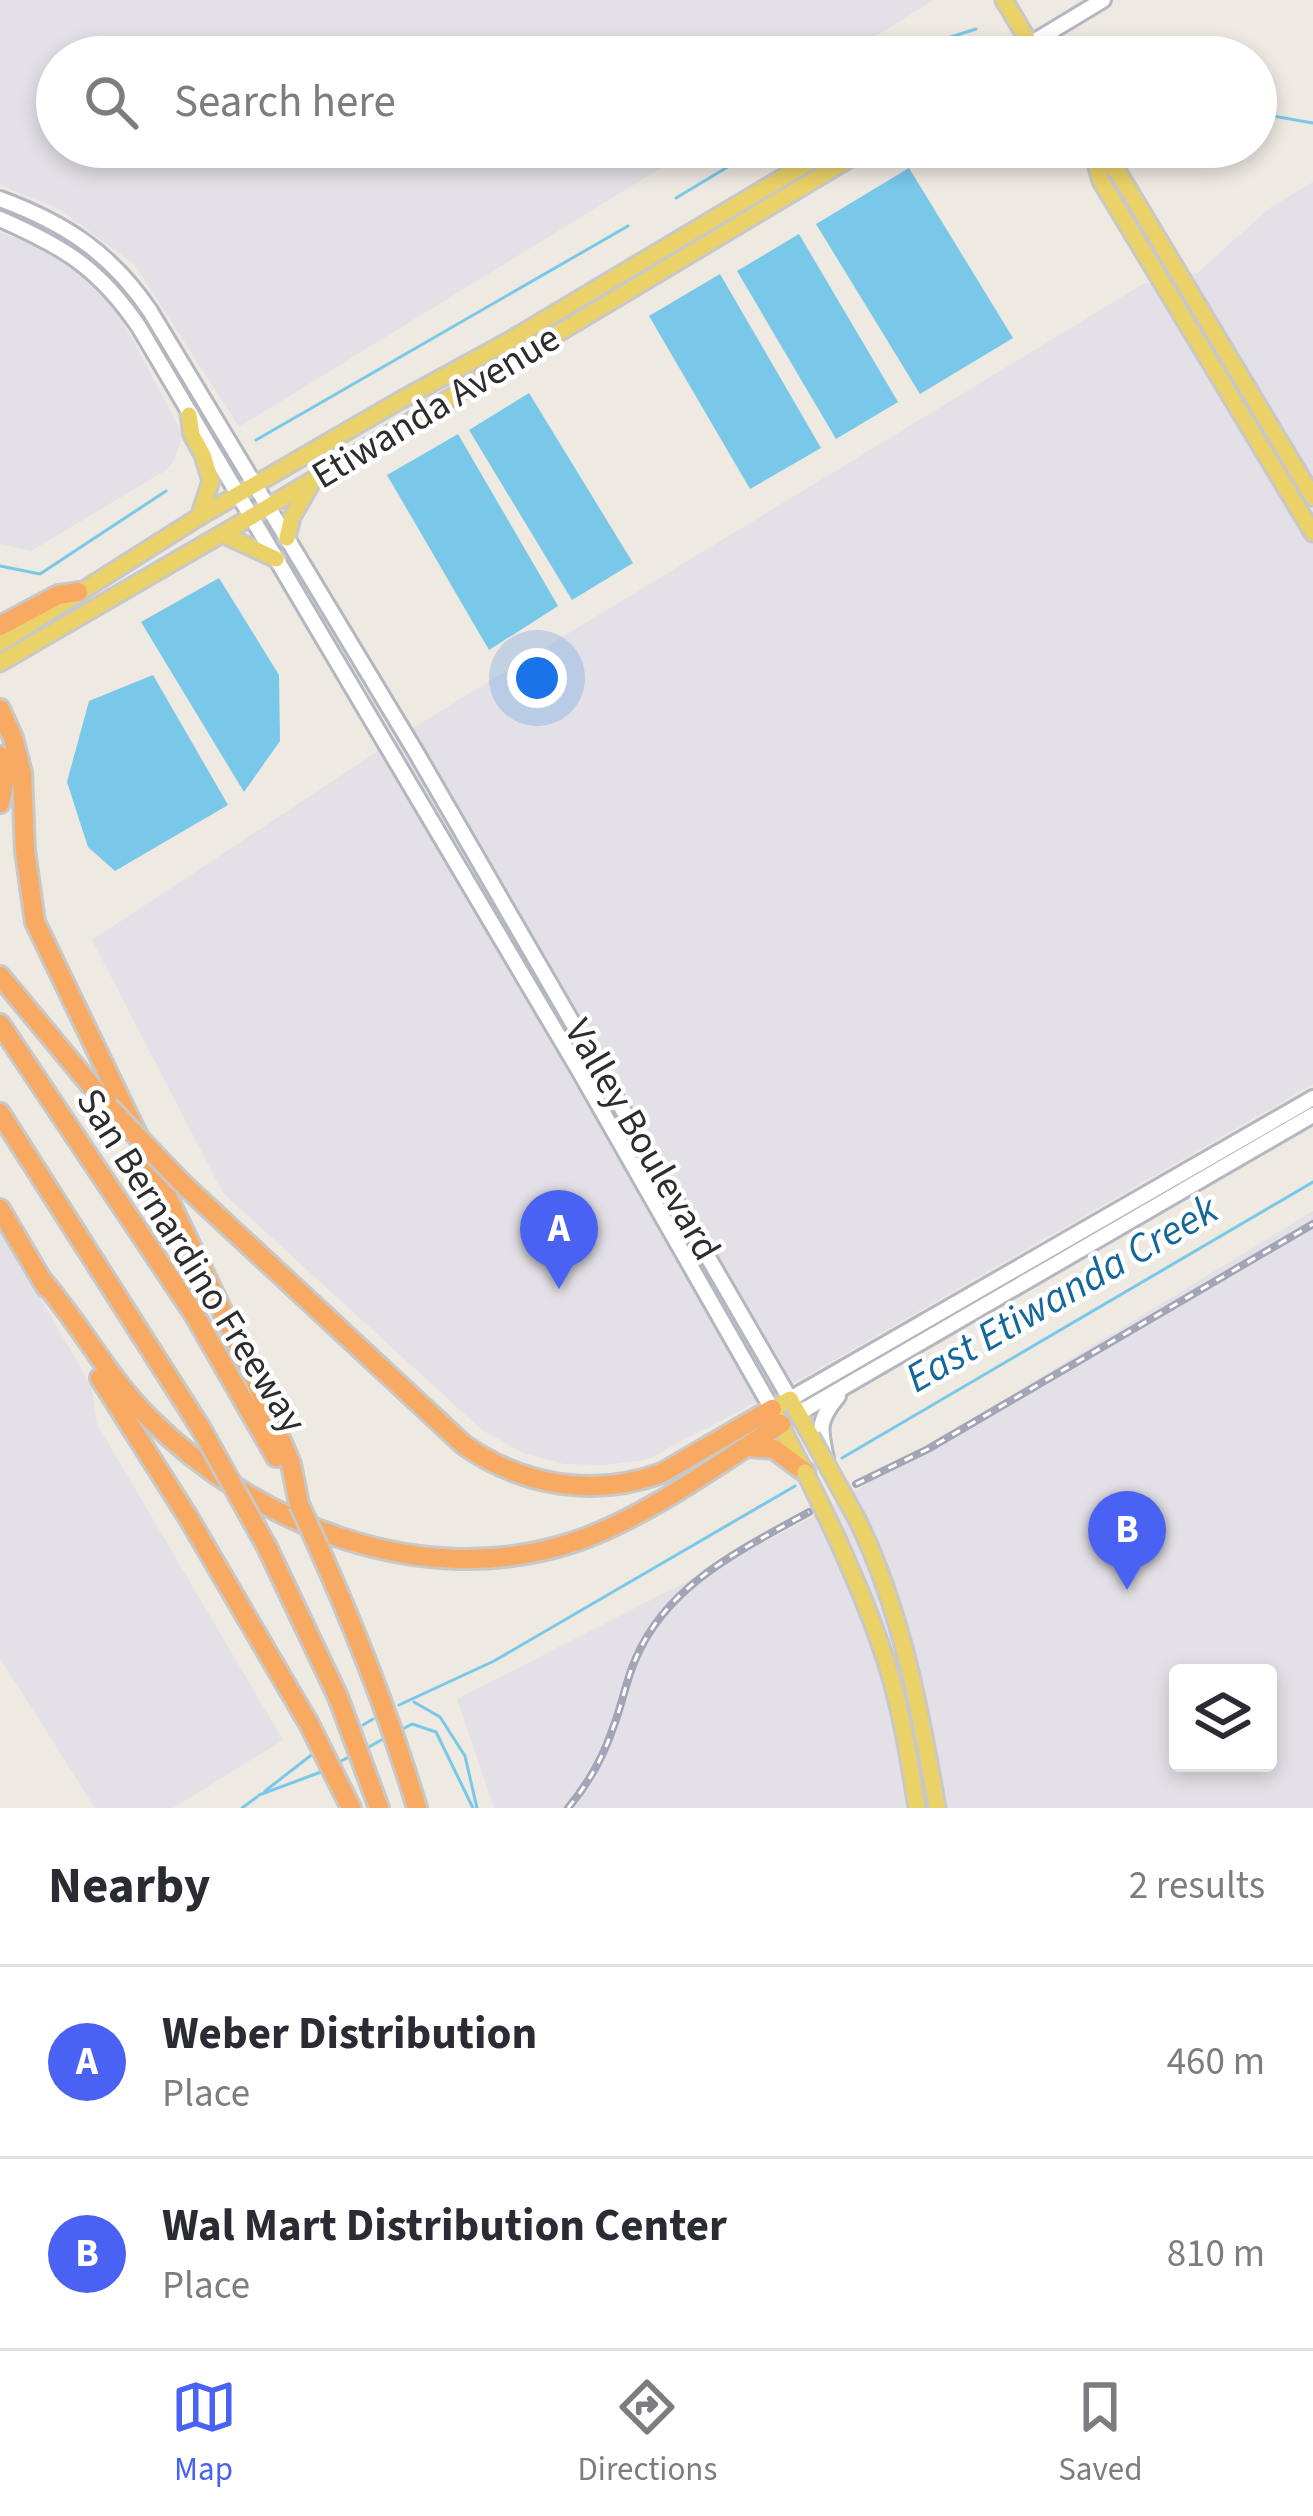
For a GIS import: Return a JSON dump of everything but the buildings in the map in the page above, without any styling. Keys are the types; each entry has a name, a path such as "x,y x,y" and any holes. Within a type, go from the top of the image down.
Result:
{"highway":[{"path":"0,626 58,595 78,592"},
{"path":"0,709 14,738 22,773 25,851 35,922 255,1378 292,1464 299,1504"},
{"path":"0,756 5,777 0,803"},
{"path":"0,976 108,1106 183,1184 464,1445 488,1462 517,1475 573,1486 615,1485 662,1473 777,1417"},
{"name":"San Bernardino Freeway","path":"0,1024 194,1314 271,1446 371,1675 417,1808"},
{"name":"San Bernardino Freeway","path":"0,1113 200,1427 267,1547 338,1697 376,1801"},
{"path":"0,1209 188,1517 309,1724 348,1802"},
{"path":"41,1279 110,1374 183,1449 262,1502 361,1545 412,1556 499,1559 574,1543 618,1524 743,1448 777,1417"},
{"path":"743,1448 787,1450 805,1472"}],"main road":[{"path":"1004,0 1026,36"},
{"path":"1053,36 1103,0"},
{"name":"Etiwanda Avenue","path":"0,643 199,517 507,342 799,168"},
{"name":"Etiwanda Avenue","path":"0,663 834,168"},
{"path":"1098,168 1101,181 1313,533"},
{"path":"1113,168 1313,497"},
{"path":"0,199 71,231 99,252 142,299 192,378"},
{"path":"0,219 80,261 108,286 139,327 152,328 179,371 192,378"},
{"name":"Valley Boulevard","path":"139,327 577,1066 777,1417 787,1450"},
{"name":"Valley Boulevard","path":"192,378 587,1044 795,1406 816,1433 878,1564 904,1640 938,1808"},
{"path":"189,415 211,481 199,517"},
{"path":"287,538 292,517 314,479"},
{"path":"222,534 276,559"},
{"path":"777,1417 1079,1233 1313,1098"},
{"path":"795,1406 845,1387 1313,1115"},
{"path":"1010,1292 1024,1274 1075,1245 1079,1233"},
{"path":"816,1433 826,1410 845,1387"},
{"path":"805,1472 880,1642 908,1750 916,1808"}],"shaded area":[{"path":"0,0 934,0 876,36 36,36 36,168 661,168 239,427 135,265 59,209 0,185"},
{"path":"1313,182 1313,1084 810,1374 646,1460 564,1464 523,1453 482,1430 223,1193 92,940 416,726 1143,284 1197,273 1271,207"},
{"path":"0,233 41,246 97,289 119,315 183,434 166,470 31,551 0,544"},
{"path":"1313,1211 1313,1808 494,1808 457,1699 807,1520"},
{"path":"0,1230 91,1385 97,1424 283,1740 173,1808 95,1808 0,1658"}],"water":[{"path":"909,168 1013,338 920,394 816,224"},
{"path":"799,234 898,402 836,439 737,271"},
{"path":"720,274 821,448 750,489 649,316"},
{"path":"529,393 633,563 572,600 469,430"},
{"path":"458,434 558,606 489,650 387,475"},
{"path":"219,578 279,675 280,741 244,792 141,622"},
{"path":"153,675 228,805 115,871 88,847 67,782 89,701"}],"waterway":[{"path":"954,36 976,29"},
{"path":"1277,117 1313,123"},
{"path":"676,198 726,168"},
{"path":"256,440 628,226"},
{"path":"0,566 40,574 166,491"},
{"name":"East Etiwanda Creek","path":"842,1458 1313,1182"},
{"name":"East Etiwanda Creek","path":"399,1705 494,1661 795,1486"},
{"path":"414,1702 440,1717 465,1756 477,1808"},
{"name":"East Etiwanda Creek","path":"363,1725 373,1719"},
{"path":"399,1731 412,1724 436,1732 473,1808"},
{"path":"367,1748 385,1738"},
{"name":"East Etiwanda Creek","path":"265,1791 314,1753"},
{"path":"335,1764 353,1755"},
{"path":"259,1795 321,1772"},
{"name":"East Etiwanda Creek","path":"242,1808 257,1797"}],"railway":[{"path":"856,1484 928,1449 1313,1224"},
{"path":"568,1808 600,1760 636,1658 667,1609 710,1571 809,1512"}],"place":[{"name":"Weber Distribution","path":"559,1289"},
{"name":"Wal Mart Distribution Center","path":"1127,1590"}]}
